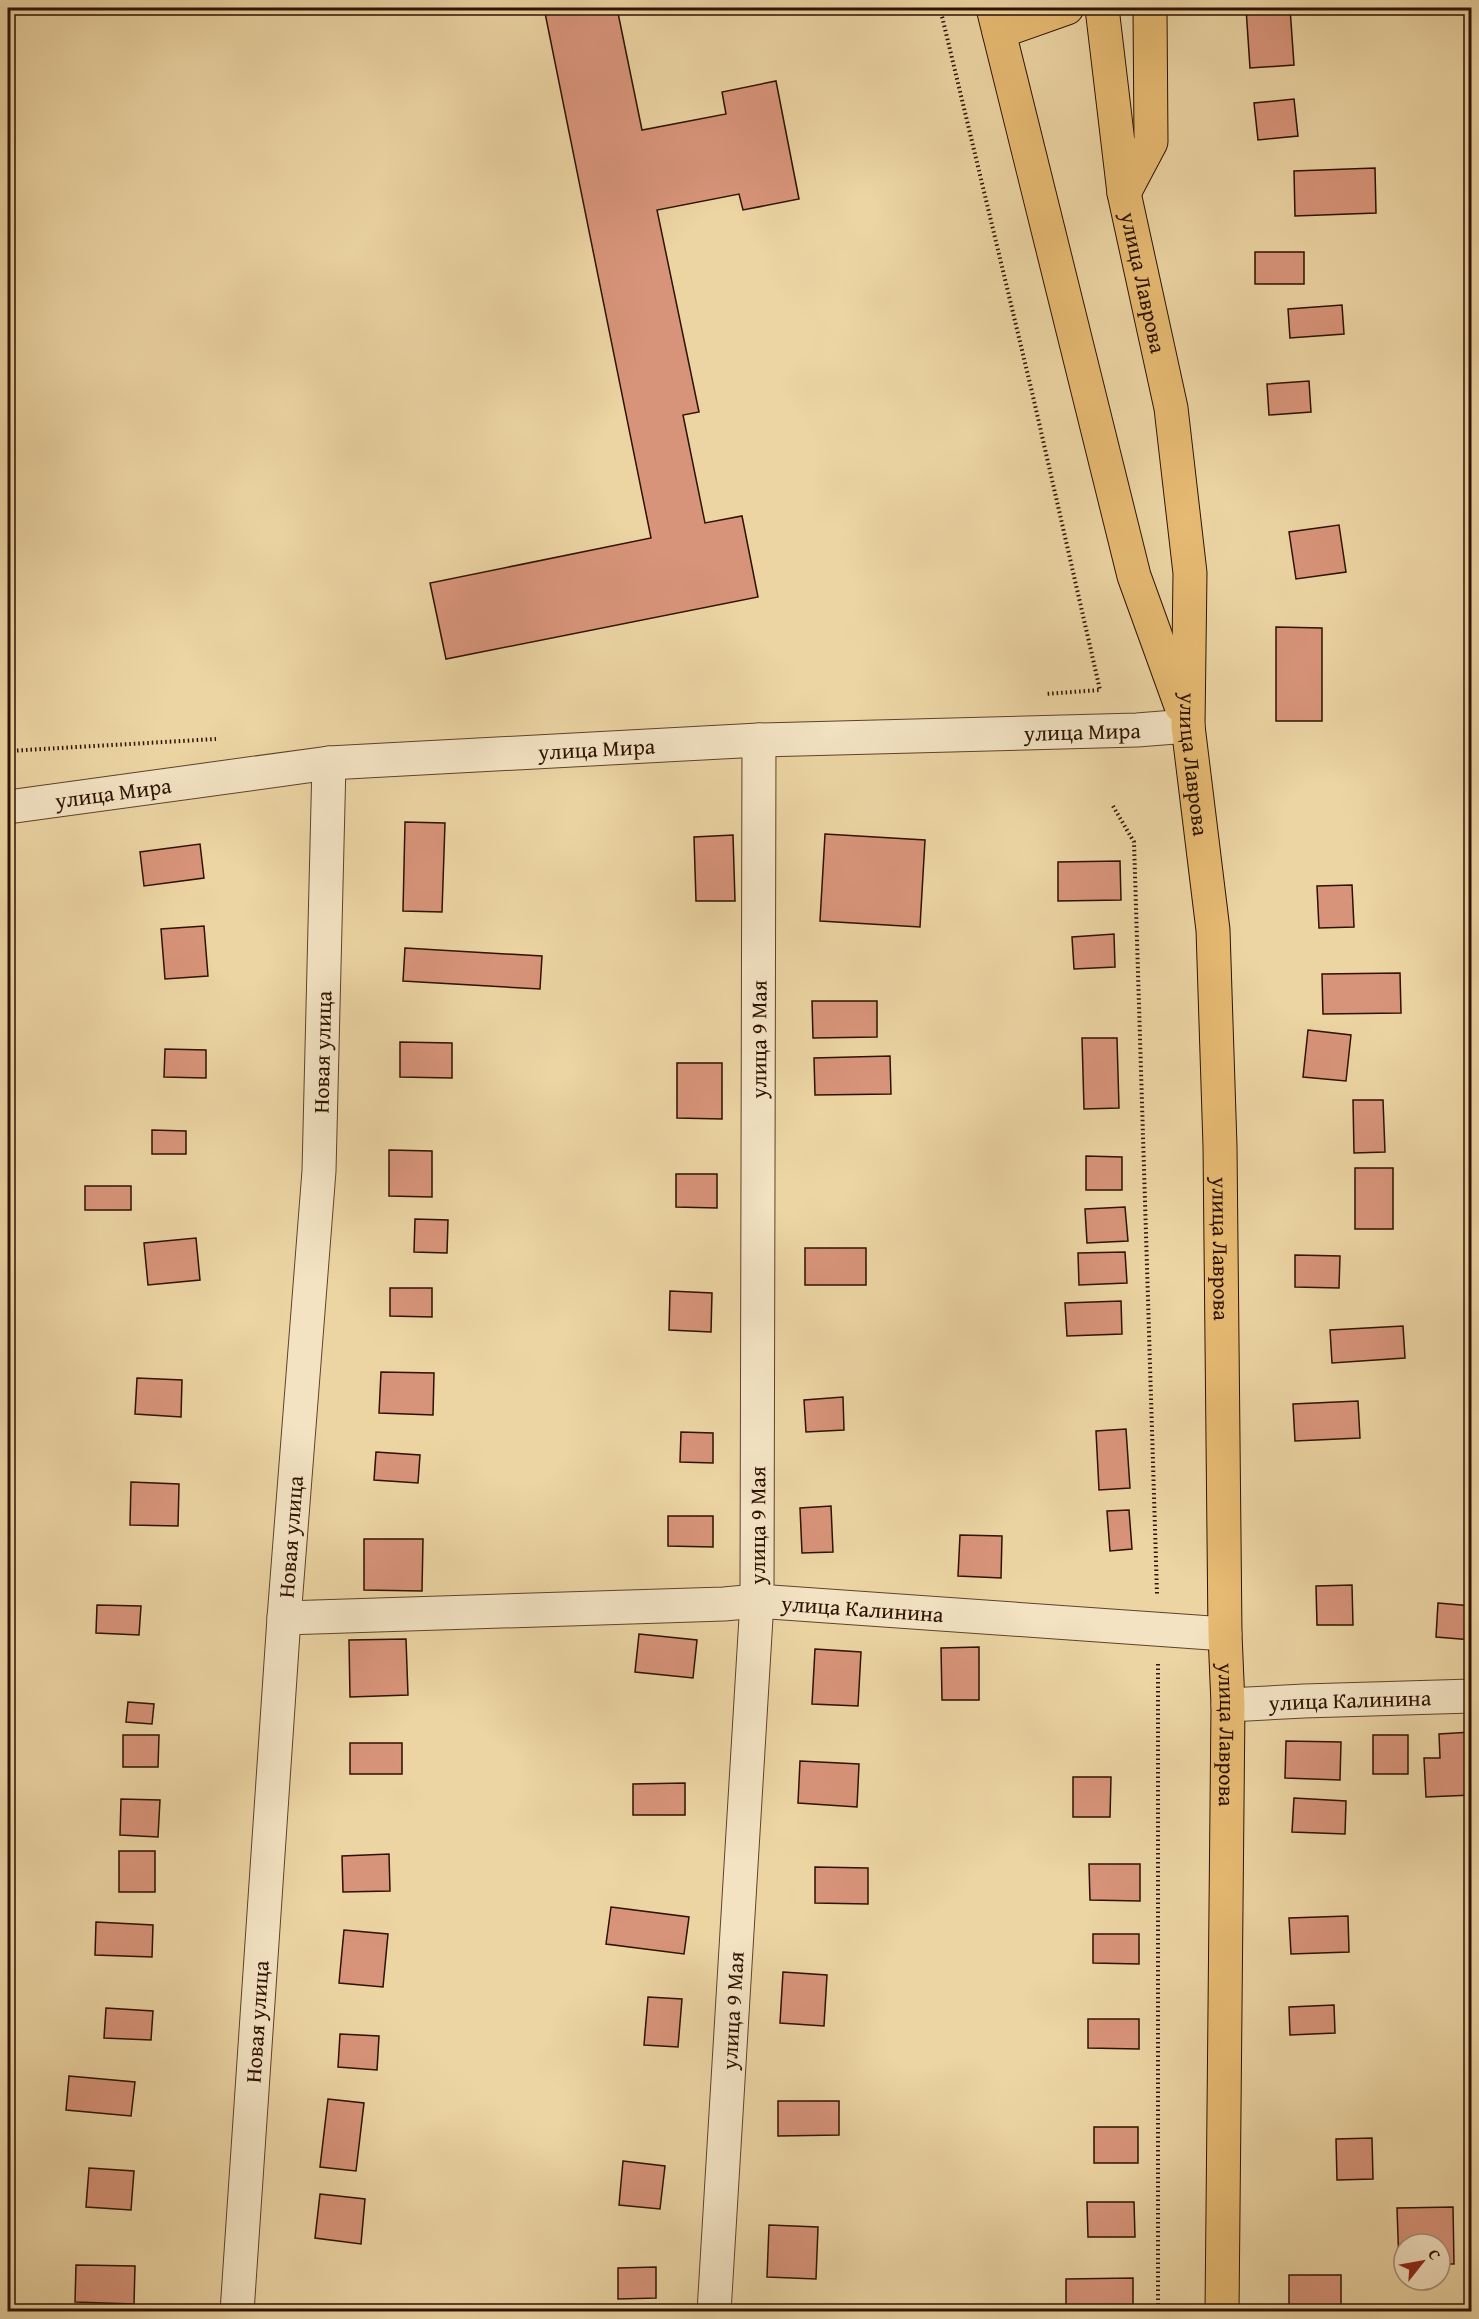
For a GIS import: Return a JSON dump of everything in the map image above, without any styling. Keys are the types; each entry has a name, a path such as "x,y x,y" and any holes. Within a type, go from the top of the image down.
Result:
{"main road":[{"path":"1067,8 996,20 1134,576 1188,726"},
{"name":"улица Лаврова","path":"1102,8 1124,193 1171,408 1190,573 1188,726 1214,930 1220,1146 1225,1634 1228,1705 1222,2312"},
{"name":"улица Лаврова","path":"1124,193 1151,142 1150,8"}],"street":[{"name":"улица Мира","path":"8,807 329,763 759,740 1125,730 1188,726"},
{"name":"улица 9 Мая","path":"714,2312 757,1601 759,740"},
{"name":"Новая улица","path":"237,2312 284,1618 319,1171 329,763"},
{"name":"улица Калинина","path":"284,1618 724,1604 757,1601 1225,1634"},
{"name":"улица Калинина","path":"1228,1705 1472,1696"}],"path":[{"path":"940,8 1032,392 1100,690"},
{"path":"1113,806 1134,842 1158,1629 1158,2312"}],"building":[{"path":"544,8 617,8 642,130 726,114 722,92 776,81 799,199 743,210 739,194 657,210 699,412 683,415 705,523 742,516 758,597 446,659 430,583 651,538"},
{"path":"1246,8 1290,8 1294,65 1250,68"},
{"path":"1294,99 1298,136 1258,140 1254,103"},
{"path":"1375,168 1376,213 1295,216 1294,171"},
{"path":"1255,252 1304,252 1304,284 1255,284"},
{"path":"1342,305 1344,334 1290,338 1288,309"},
{"path":"1309,381 1311,412 1269,415 1267,384"},
{"path":"1339,525 1346,572 1296,579 1289,532"},
{"path":"1276,627 1322,628 1322,721 1276,721"},
{"path":"405,822 445,823 442,912 403,911"},
{"path":"825,834 925,840 920,927 820,921"},
{"path":"733,835 735,901 696,901 694,837"},
{"path":"200,844 204,878 144,886 140,852"},
{"path":"1120,861 1121,900 1058,901 1058,862"},
{"path":"1352,885 1354,927 1319,928 1317,886"},
{"path":"204,926 208,976 165,979 161,929"},
{"path":"1114,934 1115,967 1074,969 1072,937"},
{"path":"405,948 542,956 540,989 403,981"},
{"path":"1400,973 1401,1013 1323,1014 1322,974"},
{"path":"812,1001 877,1001 877,1037 813,1038"},
{"path":"1308,1030 1351,1035 1346,1081 1303,1077"},
{"path":"1082,1038 1117,1038 1119,1108 1084,1109"},
{"path":"400,1042 452,1043 452,1078 400,1077"},
{"path":"165,1049 206,1050 206,1078 164,1077"},
{"path":"890,1056 891,1094 815,1095 814,1058"},
{"path":"677,1063 722,1063 722,1119 677,1118"},
{"path":"1353,1100 1383,1100 1385,1152 1354,1153"},
{"path":"152,1130 186,1131 186,1154 152,1154"},
{"path":"389,1150 432,1151 432,1197 389,1196"},
{"path":"1086,1156 1122,1157 1122,1190 1086,1190"},
{"path":"1355,1168 1393,1168 1393,1229 1355,1229"},
{"path":"676,1174 717,1174 717,1208 676,1207"},
{"path":"85,1186 131,1186 131,1210 85,1210"},
{"path":"1125,1207 1128,1241 1087,1243 1085,1209"},
{"path":"415,1219 448,1220 447,1253 414,1252"},
{"path":"196,1238 200,1280 148,1285 144,1243"},
{"path":"805,1248 866,1248 866,1285 805,1285"},
{"path":"1125,1252 1127,1283 1079,1285 1078,1253"},
{"path":"1295,1255 1340,1256 1339,1288 1295,1287"},
{"path":"390,1288 432,1288 432,1317 390,1316"},
{"path":"670,1291 712,1293 711,1332 669,1330"},
{"path":"1121,1301 1122,1334 1067,1336 1065,1303"},
{"path":"1403,1326 1405,1358 1332,1363 1330,1330"},
{"path":"381,1372 434,1373 433,1415 379,1413"},
{"path":"137,1378 182,1380 181,1417 135,1414"},
{"path":"843,1397 844,1430 806,1432 804,1400"},
{"path":"1358,1401 1360,1438 1295,1441 1293,1404"},
{"path":"1126,1429 1130,1488 1099,1490 1096,1431"},
{"path":"681,1432 713,1433 713,1463 680,1462"},
{"path":"376,1452 420,1455 418,1483 374,1480"},
{"path":"131,1482 179,1484 178,1526 130,1525"},
{"path":"831,1506 833,1552 802,1553 800,1508"},
{"path":"1129,1510 1132,1549 1110,1551 1107,1511"},
{"path":"668,1516 713,1516 713,1547 668,1546"},
{"path":"960,1535 1002,1536 1001,1578 958,1576"},
{"path":"364,1539 423,1539 422,1591 364,1590"},
{"path":"1352,1585 1353,1625 1317,1625 1316,1586"},
{"path":"1438,1603 1472,1606 1472,1640 1436,1637"},
{"path":"97,1605 141,1606 139,1635 96,1633"},
{"path":"639,1634 697,1640 693,1678 635,1672"},
{"path":"406,1639 408,1695 350,1697 349,1640"},
{"path":"979,1647 979,1700 942,1700 941,1648"},
{"path":"815,1649 861,1652 858,1706 812,1704"},
{"path":"128,1702 154,1704 152,1724 126,1722"},
{"path":"1472,1732 1472,1795 1426,1797 1424,1758 1440,1758 1439,1734"},
{"path":"123,1735 159,1735 158,1767 123,1767"},
{"path":"1373,1735 1408,1735 1408,1774 1373,1774"},
{"path":"1286,1741 1341,1742 1340,1780 1285,1778"},
{"path":"350,1743 402,1743 402,1774 350,1774"},
{"path":"800,1761 859,1764 857,1807 798,1803"},
{"path":"1073,1777 1111,1777 1110,1817 1073,1817"},
{"path":"685,1783 685,1815 633,1815 633,1784"},
{"path":"1294,1798 1346,1801 1345,1834 1292,1832"},
{"path":"121,1799 160,1800 158,1837 120,1835"},
{"path":"119,1851 155,1851 155,1892 119,1892"},
{"path":"389,1854 390,1891 343,1892 342,1856"},
{"path":"1089,1864 1140,1864 1140,1901 1090,1900"},
{"path":"815,1867 868,1868 868,1904 815,1903"},
{"path":"611,1907 689,1917 684,1954 606,1944"},
{"path":"1348,1916 1349,1952 1291,1954 1289,1918"},
{"path":"96,1922 153,1925 152,1957 95,1955"},
{"path":"344,1930 388,1934 383,1987 339,1983"},
{"path":"1093,1934 1139,1934 1139,1964 1093,1963"},
{"path":"783,1972 827,1975 824,2026 780,2023"},
{"path":"648,1997 682,1999 678,2047 644,2045"},
{"path":"1334,2005 1335,2033 1290,2035 1289,2007"},
{"path":"106,2008 153,2011 151,2040 104,2038"},
{"path":"1088,2019 1139,2019 1139,2049 1088,2048"},
{"path":"340,2034 379,2036 377,2070 338,2067"},
{"path":"69,2076 135,2082 131,2116 66,2110"},
{"path":"328,2099 364,2103 356,2171 320,2167"},
{"path":"778,2101 839,2101 839,2135 778,2136"},
{"path":"1094,2127 1138,2127 1138,2163 1094,2163"},
{"path":"1372,2138 1373,2179 1337,2180 1336,2139"},
{"path":"623,2161 665,2166 660,2209 619,2205"},
{"path":"89,2168 134,2171 131,2210 86,2207"},
{"path":"320,2194 365,2199 361,2244 315,2238"},
{"path":"1087,2202 1134,2202 1135,2237 1088,2237"},
{"path":"1453,2207 1454,2264 1452,2264 1452,2232 1398,2232 1397,2208"},
{"path":"769,2225 818,2227 816,2279 767,2277"},
{"path":"76,2265 135,2266 134,2304 75,2302"},
{"path":"656,2267 656,2298 618,2299 618,2268"},
{"path":"1289,2275 1341,2275 1341,2312 1289,2312"},
{"path":"1133,2278 1133,2310 1066,2310 1066,2279"},
{"path":"760,2305 813,2306 812,2312 760,2312"}]}
